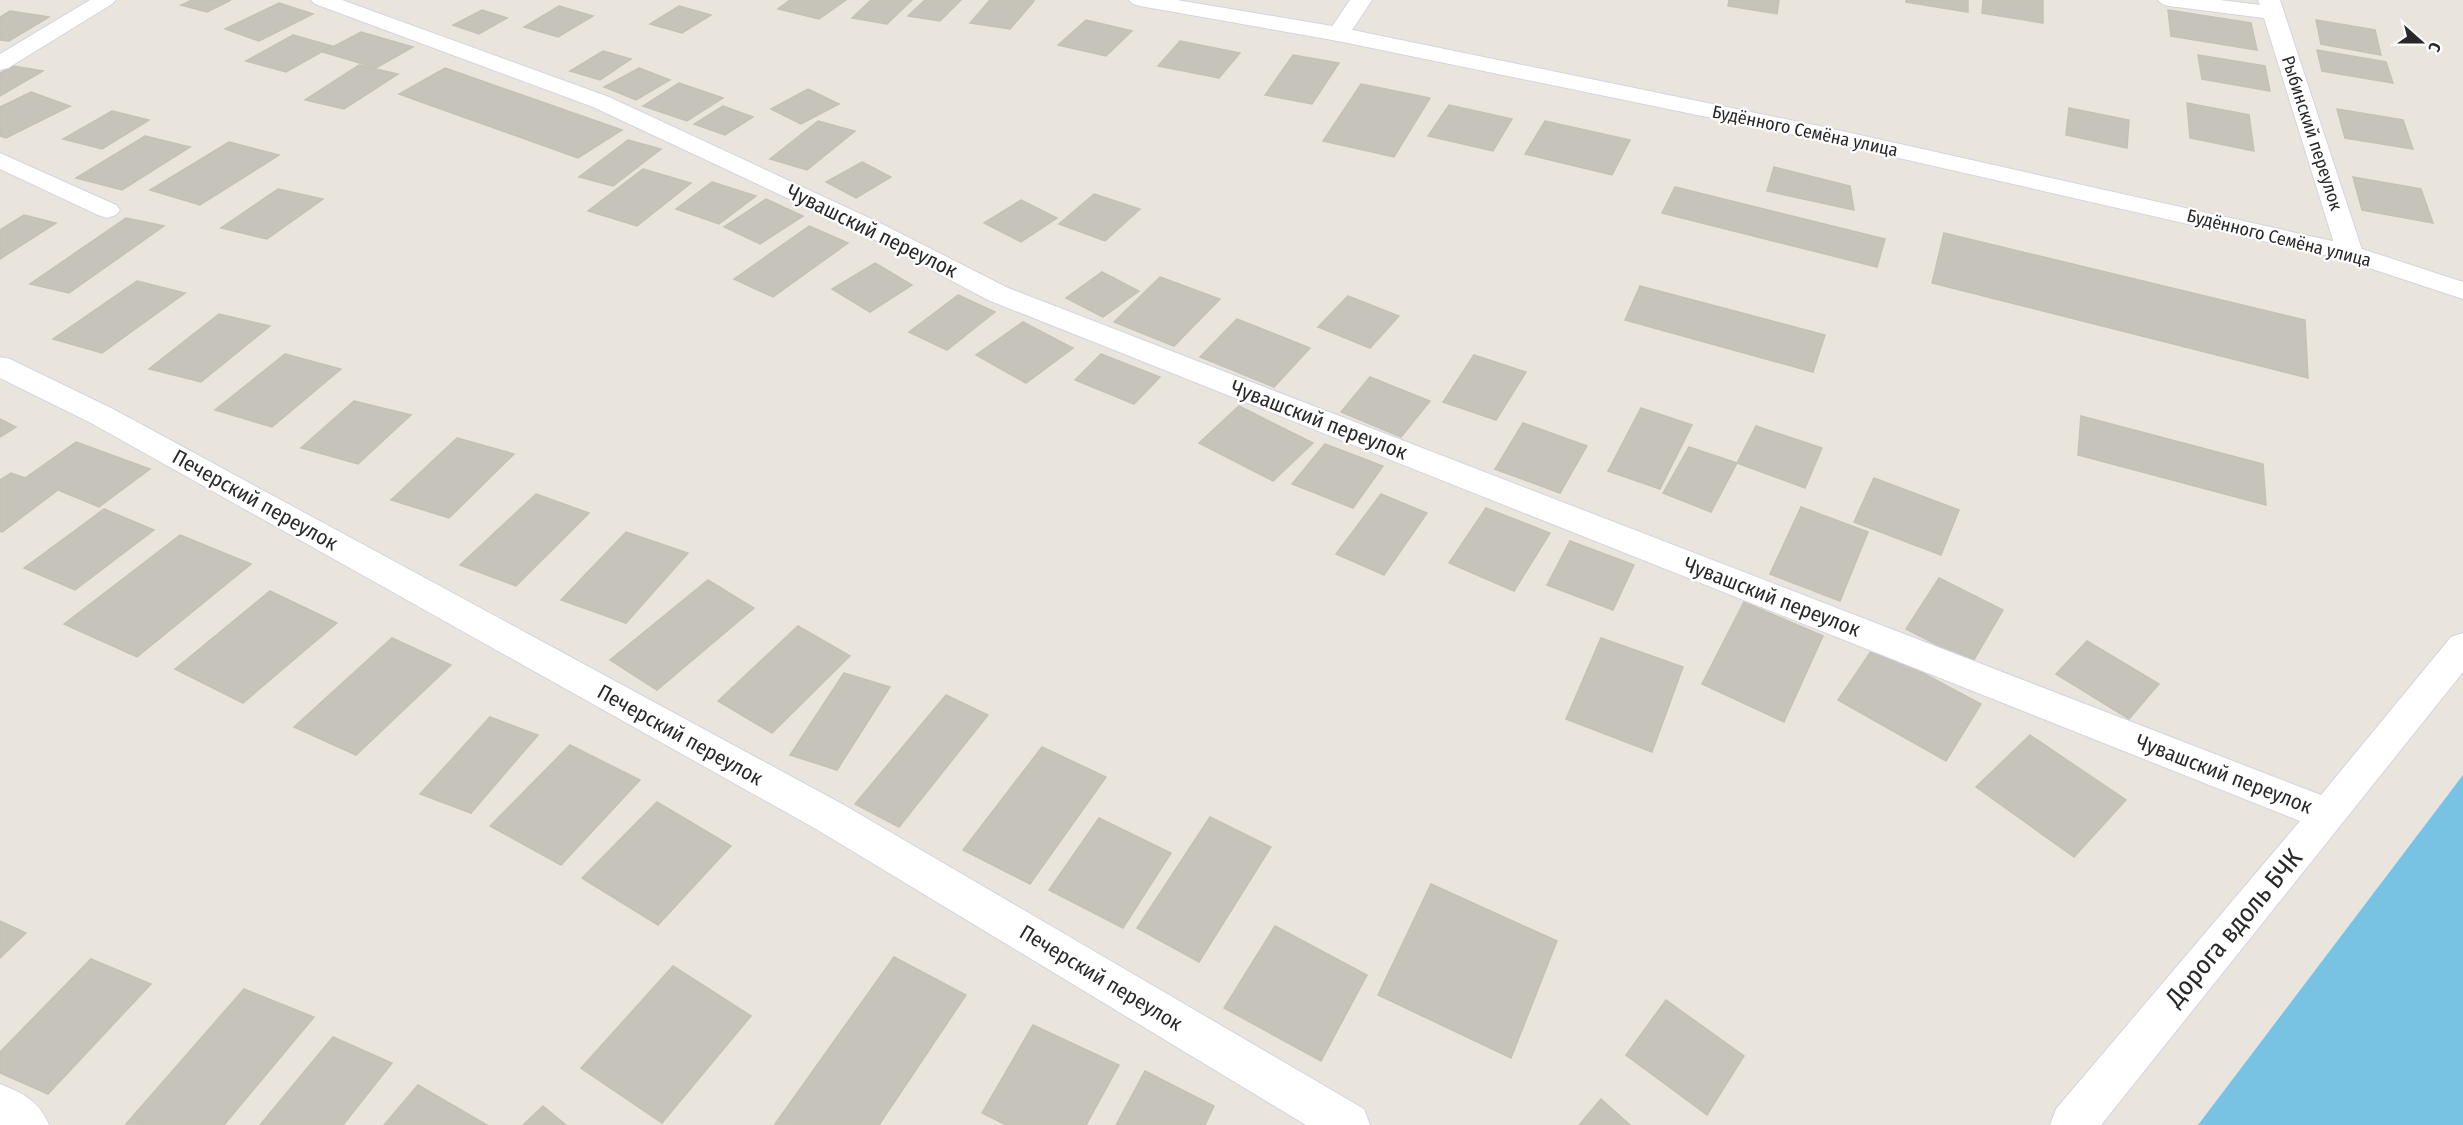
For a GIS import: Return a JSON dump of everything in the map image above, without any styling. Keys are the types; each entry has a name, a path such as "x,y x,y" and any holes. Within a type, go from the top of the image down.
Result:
{"street":[{"path":"0,63 105,0"},
{"name":"Чувашский переулок","path":"322,0 600,102 870,228 998,294 2328,815"},
{"name":"Будённого Семёна улица","path":"1140,0 1338,34 1824,134 2350,253 2463,291"},
{"path":"1338,34 1360,0"},
{"name":"Рыбинский переулок","path":"2169,0 2272,7 2350,253"},
{"path":"0,160 107,210"},
{"name":"Печерский переулок","path":"0,366 102,416 830,817 1348,1125"},
{"name":"Дорога вдоль БЧК","path":"2072,1125 2328,815 2463,647"},
{"path":"0,1106 27,1125"}],"water":[{"path":"2463,775 2463,1125 2198,1125"}],"building":[{"path":"192,0 231,0 207,12 181,5"},
{"path":"790,0 846,0 819,19 778,9"},
{"path":"871,0 912,0 887,24 852,18"},
{"path":"925,0 961,0 940,21 908,16"},
{"path":"990,0 1034,1 1010,29 970,23"},
{"path":"1729,0 1779,0 1777,14 1728,6"},
{"path":"1906,0 1968,0 1968,12 1906,2"},
{"path":"1983,0 2043,0 2043,23 1982,13"},
{"path":"279,3 313,14 259,41 225,29"},
{"path":"559,6 593,16 558,37 524,27"},
{"path":"679,6 711,15 682,33 650,24"},
{"path":"482,10 507,18 479,34 453,25"},
{"path":"2168,10 2251,23 2257,50 2171,36"},
{"path":"10,11 49,17 9,41 0,40 0,17"},
{"path":"1086,20 1132,31 1106,56 1058,45"},
{"path":"2316,20 2375,30 2381,55 2321,44"},
{"path":"361,32 413,47 376,68 323,52"},
{"path":"293,35 332,46 286,72 246,61"},
{"path":"1180,41 1240,53 1219,78 1158,66"},
{"path":"2317,50 2386,62 2393,83 2322,71"},
{"path":"603,51 631,59 600,80 570,71"},
{"path":"1293,55 1339,63 1312,104 1265,95"},
{"path":"2198,55 2265,66 2270,91 2202,79"},
{"path":"359,65 398,74 344,109 305,100"},
{"path":"13,66 43,71 0,96 0,73"},
{"path":"445,68 622,130 578,158 399,94"},
{"path":"639,68 670,80 636,100 604,87"},
{"path":"679,83 723,98 687,121 643,106"},
{"path":"1361,84 1430,98 1394,157 1323,141"},
{"path":"808,89 839,104 801,124 771,109"},
{"path":"31,92 70,106 6,138 0,136 0,107"},
{"path":"2187,103 2249,115 2254,151 2190,138"},
{"path":"1449,105 1512,119 1493,151 1428,136"},
{"path":"723,106 753,117 725,135 694,124"},
{"path":"2069,108 2129,120 2127,148 2066,135"},
{"path":"2337,109 2403,120 2413,149 2345,138"},
{"path":"112,111 149,120 102,149 63,139"},
{"path":"818,121 855,131 807,170 770,159"},
{"path":"1545,121 1630,140 1612,175 1525,154"},
{"path":"145,136 190,147 122,190 76,178"},
{"path":"628,140 661,149 613,186 579,177"},
{"path":"229,142 279,155 200,205 150,190"},
{"path":"862,162 891,177 856,198 826,182"},
{"path":"1774,167 1850,186 1854,210 1767,191"},
{"path":"643,169 691,183 637,226 588,211"},
{"path":"2353,177 2421,189 2433,223 2362,210"},
{"path":"712,182 756,196 719,224 676,209"},
{"path":"1675,187 1885,239 1877,267 1662,213"},
{"path":"278,189 323,199 267,239 221,228"},
{"path":"1094,194 1140,209 1105,241 1059,224"},
{"path":"766,199 803,216 760,244 724,227"},
{"path":"1021,200 1057,218 1021,242 984,223"},
{"path":"24,215 56,223 0,259 0,230"},
{"path":"126,218 164,226 69,293 30,284"},
{"path":"809,226 848,243 773,297 734,279"},
{"path":"1944,233 2305,320 2308,378 1932,283"},
{"path":"875,263 912,285 870,312 832,289"},
{"path":"1102,272 1139,291 1103,317 1066,298"},
{"path":"1160,277 1220,299 1174,346 1114,322"},
{"path":"137,281 185,293 102,353 53,339"},
{"path":"1640,286 1825,335 1813,372 1625,320"},
{"path":"958,295 995,312 947,350 909,332"},
{"path":"1348,296 1399,316 1370,348 1318,327"},
{"path":"219,314 270,326 201,382 149,369"},
{"path":"1237,319 1310,348 1274,387 1200,357"},
{"path":"1023,322 1073,348 1026,383 976,355"},
{"path":"285,354 341,369 272,427 215,410"},
{"path":"1101,354 1160,377 1134,404 1075,380"},
{"path":"1474,355 1526,372 1496,420 1443,402"},
{"path":"1370,377 1430,401 1401,437 1341,412"},
{"path":"354,401 411,415 358,464 301,448"},
{"path":"1239,406 1313,443 1273,481 1199,443"},
{"path":"1641,408 1692,425 1660,489 1608,471"},
{"path":"2081,416 2263,464 2266,505 2078,455"},
{"path":"0,419 16,427 0,437"},
{"path":"1523,423 1587,446 1560,493 1495,469"},
{"path":"1756,426 1822,448 1805,488 1737,463"},
{"path":"457,438 514,454 449,518 391,500"},
{"path":"76,442 150,469 99,507 58,490 2,532 0,531 0,480 11,473 25,478"},
{"path":"1325,444 1383,466 1353,508 1292,484"},
{"path":"1689,447 1737,463 1711,512 1663,493"},
{"path":"1874,478 1959,510 1941,555 1854,522"},
{"path":"536,494 589,513 516,586 460,565"},
{"path":"1381,494 1427,513 1384,575 1336,554"},
{"path":"1801,507 1868,532 1840,601 1770,574"},
{"path":"1486,508 1550,533 1514,591 1449,563"},
{"path":"104,509 154,530 75,590 24,568"},
{"path":"626,532 688,553 626,623 561,600"},
{"path":"180,535 251,564 137,657 64,624"},
{"path":"1570,541 1634,565 1613,610 1547,585"},
{"path":"1939,578 2003,610 1972,663 1906,629"},
{"path":"708,580 754,608 657,690 610,660"},
{"path":"270,591 337,623 243,703 175,669"},
{"path":"1744,602 1823,636 1784,722 1702,684"},
{"path":"798,626 850,656 772,733 718,701"},
{"path":"392,638 451,665 356,755 294,727"},
{"path":"1601,638 1683,667 1652,752 1566,719"},
{"path":"2087,641 2159,684 2129,719 2056,674"},
{"path":"1874,647 1981,704 1946,761 1838,700"},
{"path":"844,673 890,687 837,770 790,755"},
{"path":"946,695 988,715 899,827 855,804"},
{"path":"490,717 538,735 471,813 420,794"},
{"path":"2030,735 2126,800 2074,857 1976,787"},
{"path":"570,745 640,780 561,865 490,826"},
{"path":"1042,747 1106,777 1030,884 963,850"},
{"path":"657,802 731,846 658,925 582,878"},
{"path":"1210,817 1271,847 1199,962 1137,928"},
{"path":"1099,818 1171,853 1123,928 1049,890"},
{"path":"1431,884 1557,941 1511,1058 1378,995"},
{"path":"0,921 26,933 0,958"},
{"path":"1275,926 1367,975 1321,1061 1224,1008"},
{"path":"894,957 966,995 879,1125 775,1124"},
{"path":"91,959 151,984 48,1094 0,1073 0,1052"},
{"path":"673,966 751,1016 662,1123 581,1068"},
{"path":"244,989 314,1017 224,1125 126,1124"},
{"path":"1666,1000 1744,1056 1707,1115 1626,1055"},
{"path":"1033,1025 1119,1065 1086,1125 1006,1125 982,1113"},
{"path":"333,1037 392,1063 343,1125 260,1125"},
{"path":"1145,1071 1214,1106 1205,1125 1116,1125"},
{"path":"418,1085 487,1125 384,1125"},
{"path":"1601,1099 1630,1125 1579,1125"},
{"path":"543,1106 566,1125 523,1125"}]}
